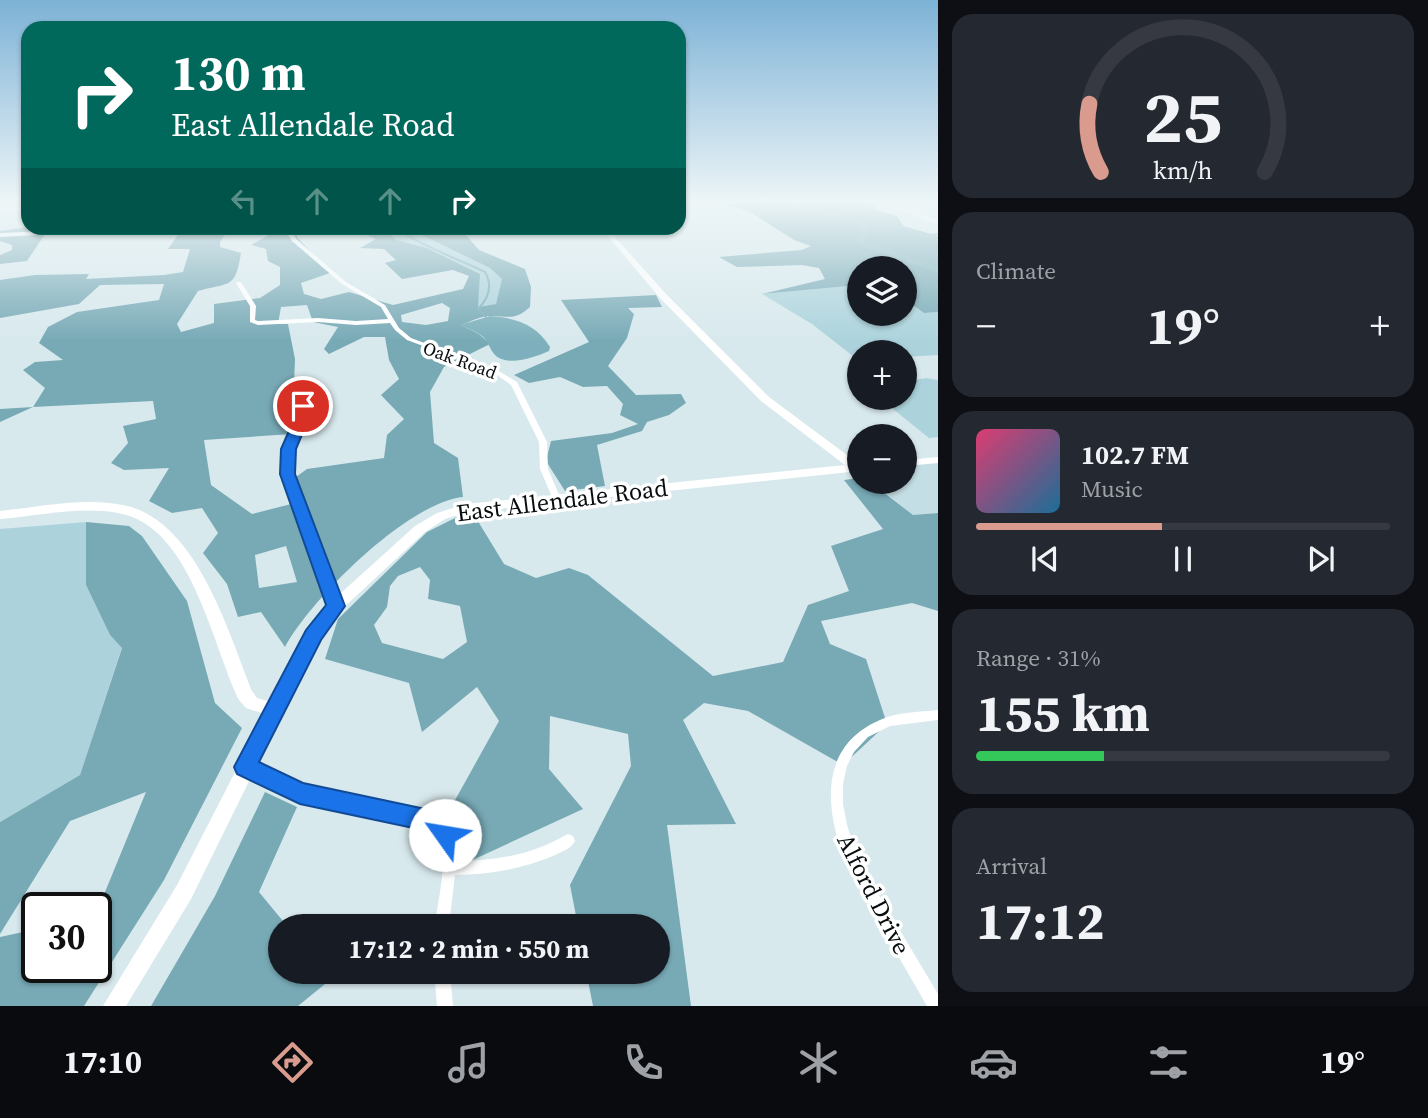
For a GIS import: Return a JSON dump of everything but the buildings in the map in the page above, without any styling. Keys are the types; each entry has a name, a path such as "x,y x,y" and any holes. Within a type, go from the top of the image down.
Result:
{"main road":[{"path":"620,247 663,296 759,394 847,460"},
{"path":"917,462 938,460"},
{"name":"East Allendale Road","path":"114,1006 184,892 313,636 336,606 420,529 441,516 466,508 847,469"},
{"path":"0,515 112,508 136,512 154,521 206,593 245,695 251,703 274,710"}],"street":[{"name":"Oak Road","path":"302,247 344,283 379,302 388,310 402,334 416,343 495,371 514,384 543,442 544,468 556,497"},
{"path":"239,283 253,306 252,321 258,323 318,320 356,323 393,321"},
{"path":"303,406 303,415 288,449 287,474 336,606"},
{"name":"Alford Drive","path":"936,1006 853,864 843,840 835,804 839,770 855,743 884,723 938,716"},
{"path":"245,767 300,794 430,821 445,835 449,845 443,914"},
{"path":"448,868 474,869 520,862 568,841"},
{"path":"443,984 445,1006"}],"shaded area":[{"path":"12,247 36,247 27,261 0,264 0,255 12,250"},
{"path":"169,247 220,247 241,253 236,273 230,282 198,291 177,324 181,332 214,323 214,304 260,298 280,285 280,267 268,261 266,249 258,247 306,247 330,273 301,283 304,294 321,299 349,292 393,305 463,289 469,276 453,270 402,279 385,263 396,260 384,249 360,248 362,247 423,247 480,274 478,307 496,304 502,279 490,268 446,247 476,247 525,269 531,287 530,307 515,316 484,317 461,325 479,334 490,344 444,367 430,392 434,443 458,458 463,497 440,503 389,534 338,580 316,604 285,647 261,612 238,617 227,584 203,553 218,533 202,508 172,513 149,501 169,468 124,470 111,463 128,443 123,426 156,419 153,401 33,407 45,388 23,370 35,362 63,360 39,343 48,327 77,312 159,300 164,284 100,285 79,304 0,318 0,280 35,275 89,274 86,279 183,272 190,249 168,249","holes":["442,303 450,308 448,321 426,325 402,322 401,315","307,305 313,322 338,327 324,349 329,354 364,337 385,337 389,360 399,379 381,395 404,419 387,435 384,458 307,469 289,482 295,503 252,514 211,485 204,440 292,434 295,359 288,324 278,324 281,307","286,546 297,582 259,588 255,555"]},
{"path":"423,247 446,247 490,268 503,279 496,304 477,307 480,274"},
{"path":"809,247 938,247 938,312 924,313 917,308 917,256 847,256 847,286 762,294 825,279 819,268 802,265 737,267 719,257 802,250"},
{"path":"847,286 847,326 917,326 917,308 924,313 938,312 938,355 917,356 917,340 847,340 847,351 812,324 762,294"},
{"path":"656,295 662,307 628,308 634,314 627,338 608,366 636,395 681,394 686,403 669,415 647,422 642,431 597,445 605,486 565,491 546,461 551,441 612,433 638,424 620,415 623,404 607,386 583,387 560,377 529,383 514,375 589,342 561,300"},
{"path":"490,316 508,318 532,328 550,347 549,351 521,360 506,360 494,354 481,335 460,325"},
{"path":"917,380 938,380 938,437 929,438 917,428 917,424 912,424 894,410 917,410"},
{"path":"33,407 0,422 0,409"},
{"path":"938,463 938,513 913,515 888,494 917,494 917,465"},
{"path":"855,494 886,494 913,515 938,513 938,611 912,603 821,621 830,644 866,659 887,724 843,765 748,711 704,703 683,720 736,824 667,825 691,1006 593,1006 589,984 670,984 670,914 576,914 570,885 631,766 628,734 550,716 549,769 583,809 466,863 444,820 499,721 477,687 422,732 409,683 325,659 338,619 427,532 457,517 476,518 504,564 536,578 569,568 588,575 713,676 783,662 808,605 849,591 831,546 883,529","holes":["420,567 430,580 428,599 460,606 467,642 443,659 382,643 374,625 387,607 390,586 398,576"]},
{"path":"86,522 86,585 110,635 122,647 80,775 0,822 0,529"},
{"path":"86,522 129,526 142,536 187,601 215,703 242,728 164,880 112,962 112,892 105,892 146,792 70,821 26,892 21,892 21,900 0,934 0,822 80,775 122,648 110,635 86,585"},
{"path":"265,792 297,807 259,892 277,914 268,914 268,984 325,984 298,1006 151,1006 215,896"},
{"path":"21,932 21,983 99,983 84,1006 0,1006 0,937"}],"waterway":[{"path":"430,247 485,272 489,292 478,309 486,317"},
{"path":"872,247 938,270"}],"route":[{"path":"303,406 303,415 288,449 287,474 336,606 313,636 245,767 300,794 422,818 430,821 445,835"}]}
